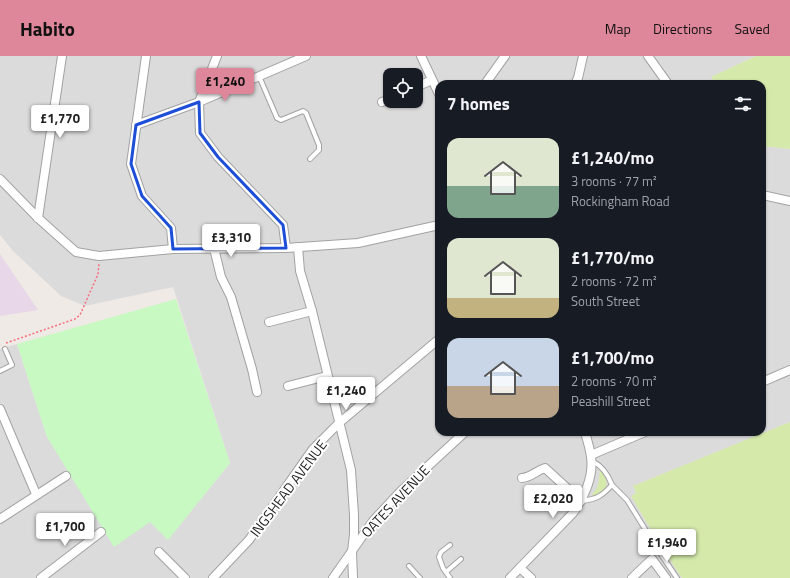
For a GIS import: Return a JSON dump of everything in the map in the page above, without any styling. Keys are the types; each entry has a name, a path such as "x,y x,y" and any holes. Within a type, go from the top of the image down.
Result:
{"street":[{"path":"38,218 62,56"},
{"path":"146,56 131,164 142,196 171,228 173,249"},
{"path":"217,56 199,102 200,133 218,157 283,225 286,248"},
{"path":"136,126 199,102 306,56"},
{"path":"421,56 435,86"},
{"path":"487,80 505,56"},
{"path":"577,80 583,56"},
{"path":"648,56 665,80"},
{"path":"423,84 432,80"},
{"path":"0,179 38,218 76,252 99,256 173,249 286,248 358,243 435,226"},
{"path":"766,196 790,201"},
{"path":"298,247 300,272 312,311 351,470 354,515 352,578"},
{"path":"214,248 221,277 231,297 252,369 257,392"},
{"path":"269,322 312,311"},
{"name":"INGSHEAD AVENUE","path":"213,578 249,540 313,449 339,423 435,342"},
{"path":"766,380 790,370"},
{"path":"288,386 327,376"},
{"path":"0,409 3,425 36,494"},
{"name":"OATES AVENUE","path":"333,578 373,521 401,491 461,436"},
{"path":"510,578 573,513 581,501 589,482 591,458 585,436"},
{"path":"591,458 638,436"},
{"path":"522,478 530,477 545,468 581,501"},
{"path":"0,519 36,494 66,476"},
{"path":"41,578 101,532"},
{"path":"159,552 185,578"},
{"path":"632,578 652,559 666,578"},
{"path":"520,568 531,578"}],"lane":[{"path":"259,76 277,118 281,120 303,111 306,113 319,146 319,150 310,159"},
{"path":"0,371 12,365 6,349"},
{"path":"591,458 603,468 612,485 627,500 677,578"},
{"path":"581,501 595,499 602,495 612,485"},
{"path":"450,545 441,552 439,557 440,563 450,578"},
{"path":"446,572 460,559"},
{"path":"408,566 420,578"}],"path":[{"path":"6,349 4,344 75,319 80,315 98,274 99,256"}],"highlighted area":[{"path":"199,102 200,133 218,157 283,225 286,248 173,249 171,228 142,196 131,164 136,125"}],"shaded area":[{"path":"0,56 756,56 711,77 713,80 435,80 435,436 756,436 633,486 636,493 632,497 662,548 682,578 0,578 0,349 17,344 47,437 150,522 168,539 230,463 173,287 85,306 61,296 13,251 0,235"},
{"path":"766,146 790,149 790,422 766,432"},
{"path":"0,254 38,310 0,316"}],"green space":[{"path":"756,56 790,56 790,149 766,146 766,80 713,80 711,77"},
{"path":"176,299 230,463 168,540 150,522 114,547 47,437 17,344"},
{"path":"790,422 790,578 682,578 631,496 636,493 633,486 756,436 766,436 766,432"},
{"path":"600,468 606,479 607,485 603,491 590,498 598,484"}]}
